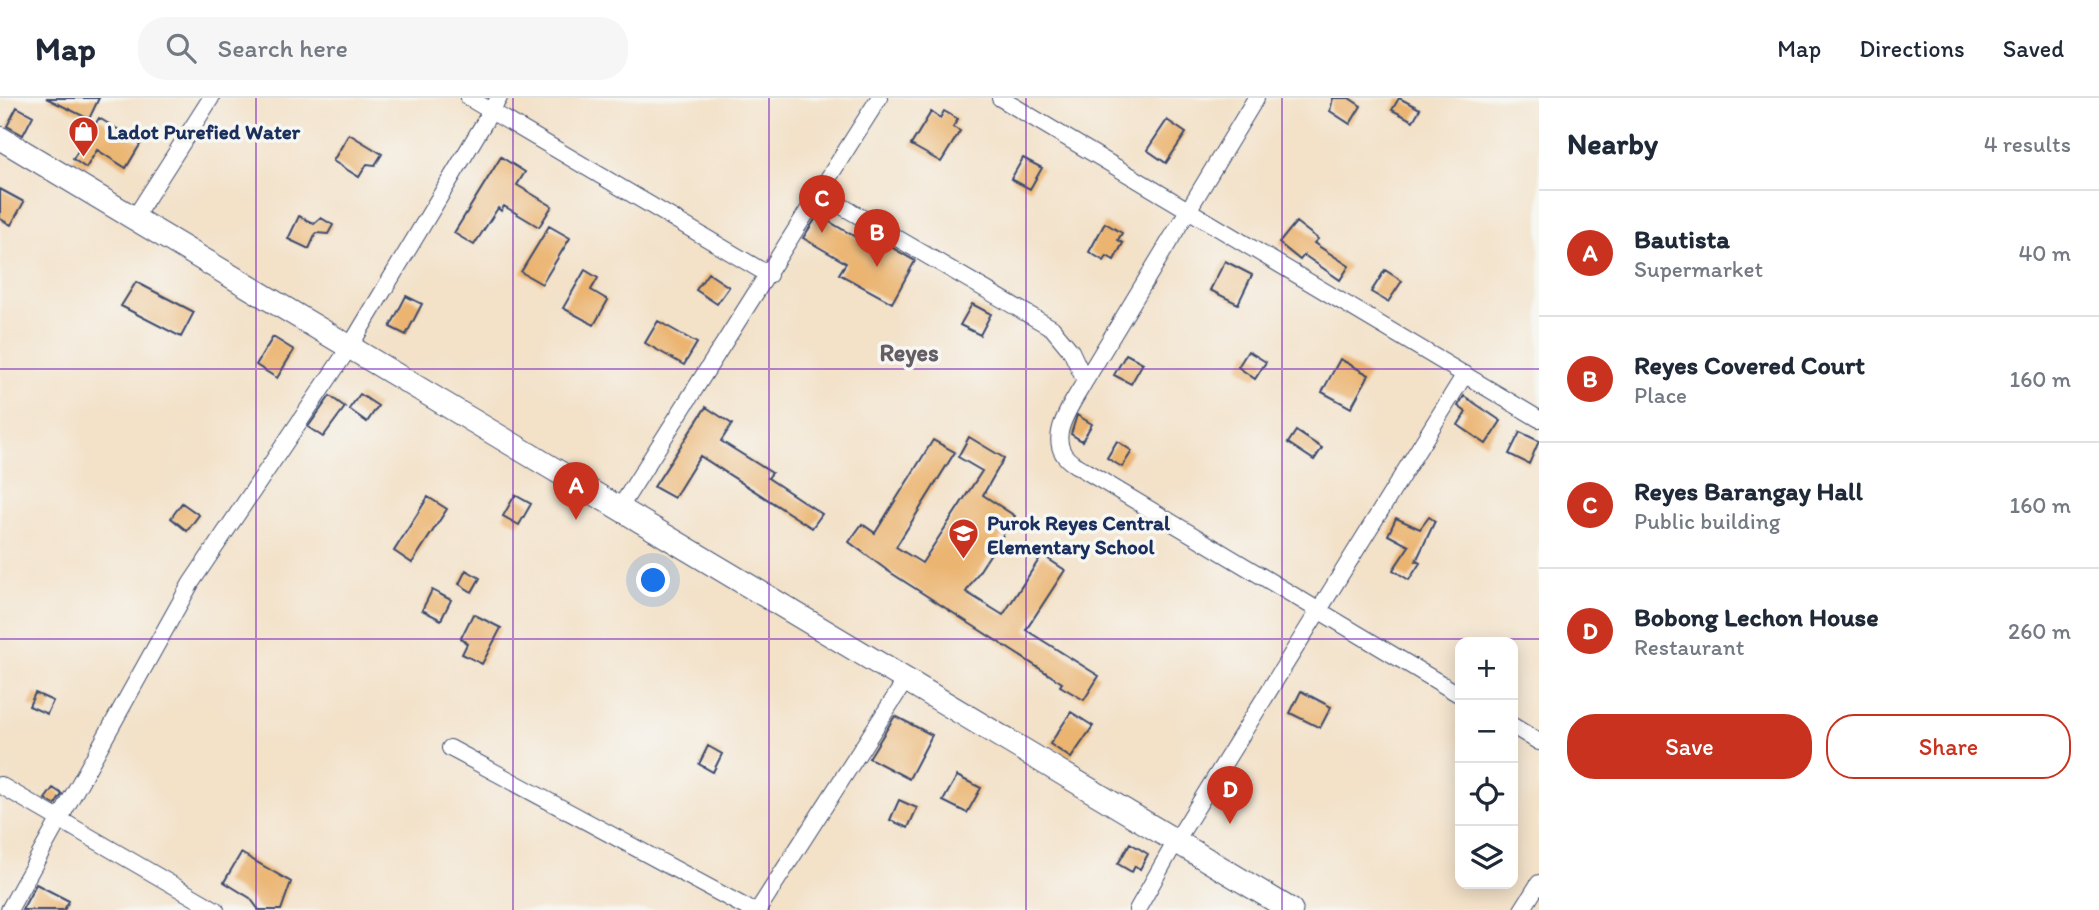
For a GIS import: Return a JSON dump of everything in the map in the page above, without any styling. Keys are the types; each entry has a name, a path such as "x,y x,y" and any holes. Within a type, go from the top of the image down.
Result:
{"main road":[{"path":"0,138 1291,910"}],"street":[{"path":"135,217 211,98"},
{"path":"469,98 496,104 769,275"},
{"path":"619,509 821,194 878,98"},
{"path":"1000,98 1539,419"},
{"path":"1256,98 1086,381 1058,437 1065,459 1455,692"},
{"path":"9,910 191,583 349,348 496,104"},
{"path":"821,194 1052,328 1071,351 1086,381"},
{"path":"1137,910 1176,841 1465,374"},
{"path":"758,910 907,678"},
{"path":"1518,729 1539,742"},
{"path":"450,748 751,910"},
{"path":"0,785 216,910"},
{"path":"1522,910 1539,883"}],"building":[{"path":"46,98 99,98 89,119"},
{"path":"1333,98 1349,98 1361,106 1350,124 1330,111"},
{"path":"1399,98 1420,109 1413,121 1392,110"},
{"path":"17,107 33,116 23,135 7,126"},
{"path":"944,111 958,119 953,127 960,131 941,162 911,145 931,112 940,118"},
{"path":"99,118 141,143 126,168 97,150 86,168 73,159"},
{"path":"1167,120 1186,133 1166,163 1147,150"},
{"path":"349,134 382,154 375,165 367,164 359,177 333,161"},
{"path":"501,157 525,172 517,185 552,206 539,227 504,206 501,211 498,208 474,245 454,233"},
{"path":"1023,158 1042,168 1030,189 1011,179"},
{"path":"0,189 24,202 11,225 0,219"},
{"path":"818,215 859,239 863,231 915,261 892,303 839,274 846,263 803,238"},
{"path":"299,216 314,224 321,218 333,225 328,234 316,233 309,249 288,239"},
{"path":"1296,222 1318,239 1314,243 1349,266 1340,280 1304,255 1300,260 1279,243"},
{"path":"1105,223 1122,233 1118,240 1123,243 1114,260 1107,256 1104,261 1089,252"},
{"path":"549,226 570,238 542,284 521,272"},
{"path":"1225,261 1252,275 1238,304 1210,290"},
{"path":"585,270 598,278 591,290 608,300 594,325 563,308"},
{"path":"1385,270 1402,281 1388,302 1371,292"},
{"path":"708,273 729,287 717,304 696,290"},
{"path":"136,282 194,312 181,337 121,306"},
{"path":"406,296 422,304 406,335 390,327"},
{"path":"972,304 991,314 980,335 960,325"},
{"path":"658,321 697,343 684,365 645,343"},
{"path":"273,337 294,350 277,378 256,365"},
{"path":"1248,351 1266,362 1255,379 1238,367"},
{"path":"1126,354 1143,363 1131,384 1114,375"},
{"path":"1340,359 1369,375 1351,408 1322,392"},
{"path":"360,394 378,406 367,422 349,409"},
{"path":"330,396 345,407 323,437 308,427"},
{"path":"1464,396 1501,421 1486,444 1458,425 1466,412 1458,406"},
{"path":"706,407 732,424 721,441 772,473 768,478 822,514 812,528 700,456 674,498 654,487"},
{"path":"1077,415 1092,424 1082,441 1071,434"},
{"path":"1296,431 1322,448 1314,460 1288,443"},
{"path":"1520,432 1539,441 1529,464 1509,454"},
{"path":"969,437 1004,458 983,495 1015,516 966,592 1003,615 1042,555 1065,570 1026,630 1099,676 1084,700 1060,686 1062,683 888,571 849,542 862,524 875,533 933,440 955,452 896,547 922,563 982,471 958,457"},
{"path":"1117,441 1132,451 1122,467 1107,458"},
{"path":"515,495 531,504 519,525 503,516"},
{"path":"428,497 447,509 412,563 394,551"},
{"path":"182,503 199,515 187,531 171,518"},
{"path":"1429,517 1435,521 1416,561 1420,563 1409,580 1393,570 1409,546 1388,535 1396,518 1420,529"},
{"path":"466,570 480,578 472,592 459,584"},
{"path":"432,590 451,600 441,620 422,610"},
{"path":"473,614 501,628 482,664 462,654 467,644 461,638"},
{"path":"1301,691 1331,707 1320,728 1290,713"},
{"path":"35,693 53,701 47,714 29,706"},
{"path":"1071,712 1093,726 1071,758 1050,744"},
{"path":"895,716 932,735 909,779 869,758"},
{"path":"708,746 722,754 713,772 699,764"},
{"path":"957,776 981,788 967,813 943,801"},
{"path":"53,788 62,794 55,805 45,799"},
{"path":"899,800 917,808 908,828 890,820"},
{"path":"1130,843 1148,854 1140,869 1135,866 1132,872 1118,864"},
{"path":"241,853 291,882 281,910 259,910 250,898 224,882"},
{"path":"36,884 69,901 64,910 22,910"}],"place":[{"name":"Ladot Purefied Water","path":"84,158"},
{"name":"Reyes Barangay Hall","path":"822,233"},
{"name":"Reyes Covered Court","path":"877,267"},
{"name":"Bautista","path":"576,520"},
{"name":"Purok Reyes Central Elementary School","path":"964,561"},
{"name":"Bobong Lechon House","path":"1230,824"}],"district":[{"name":"Reyes","path":"909,352"}]}
